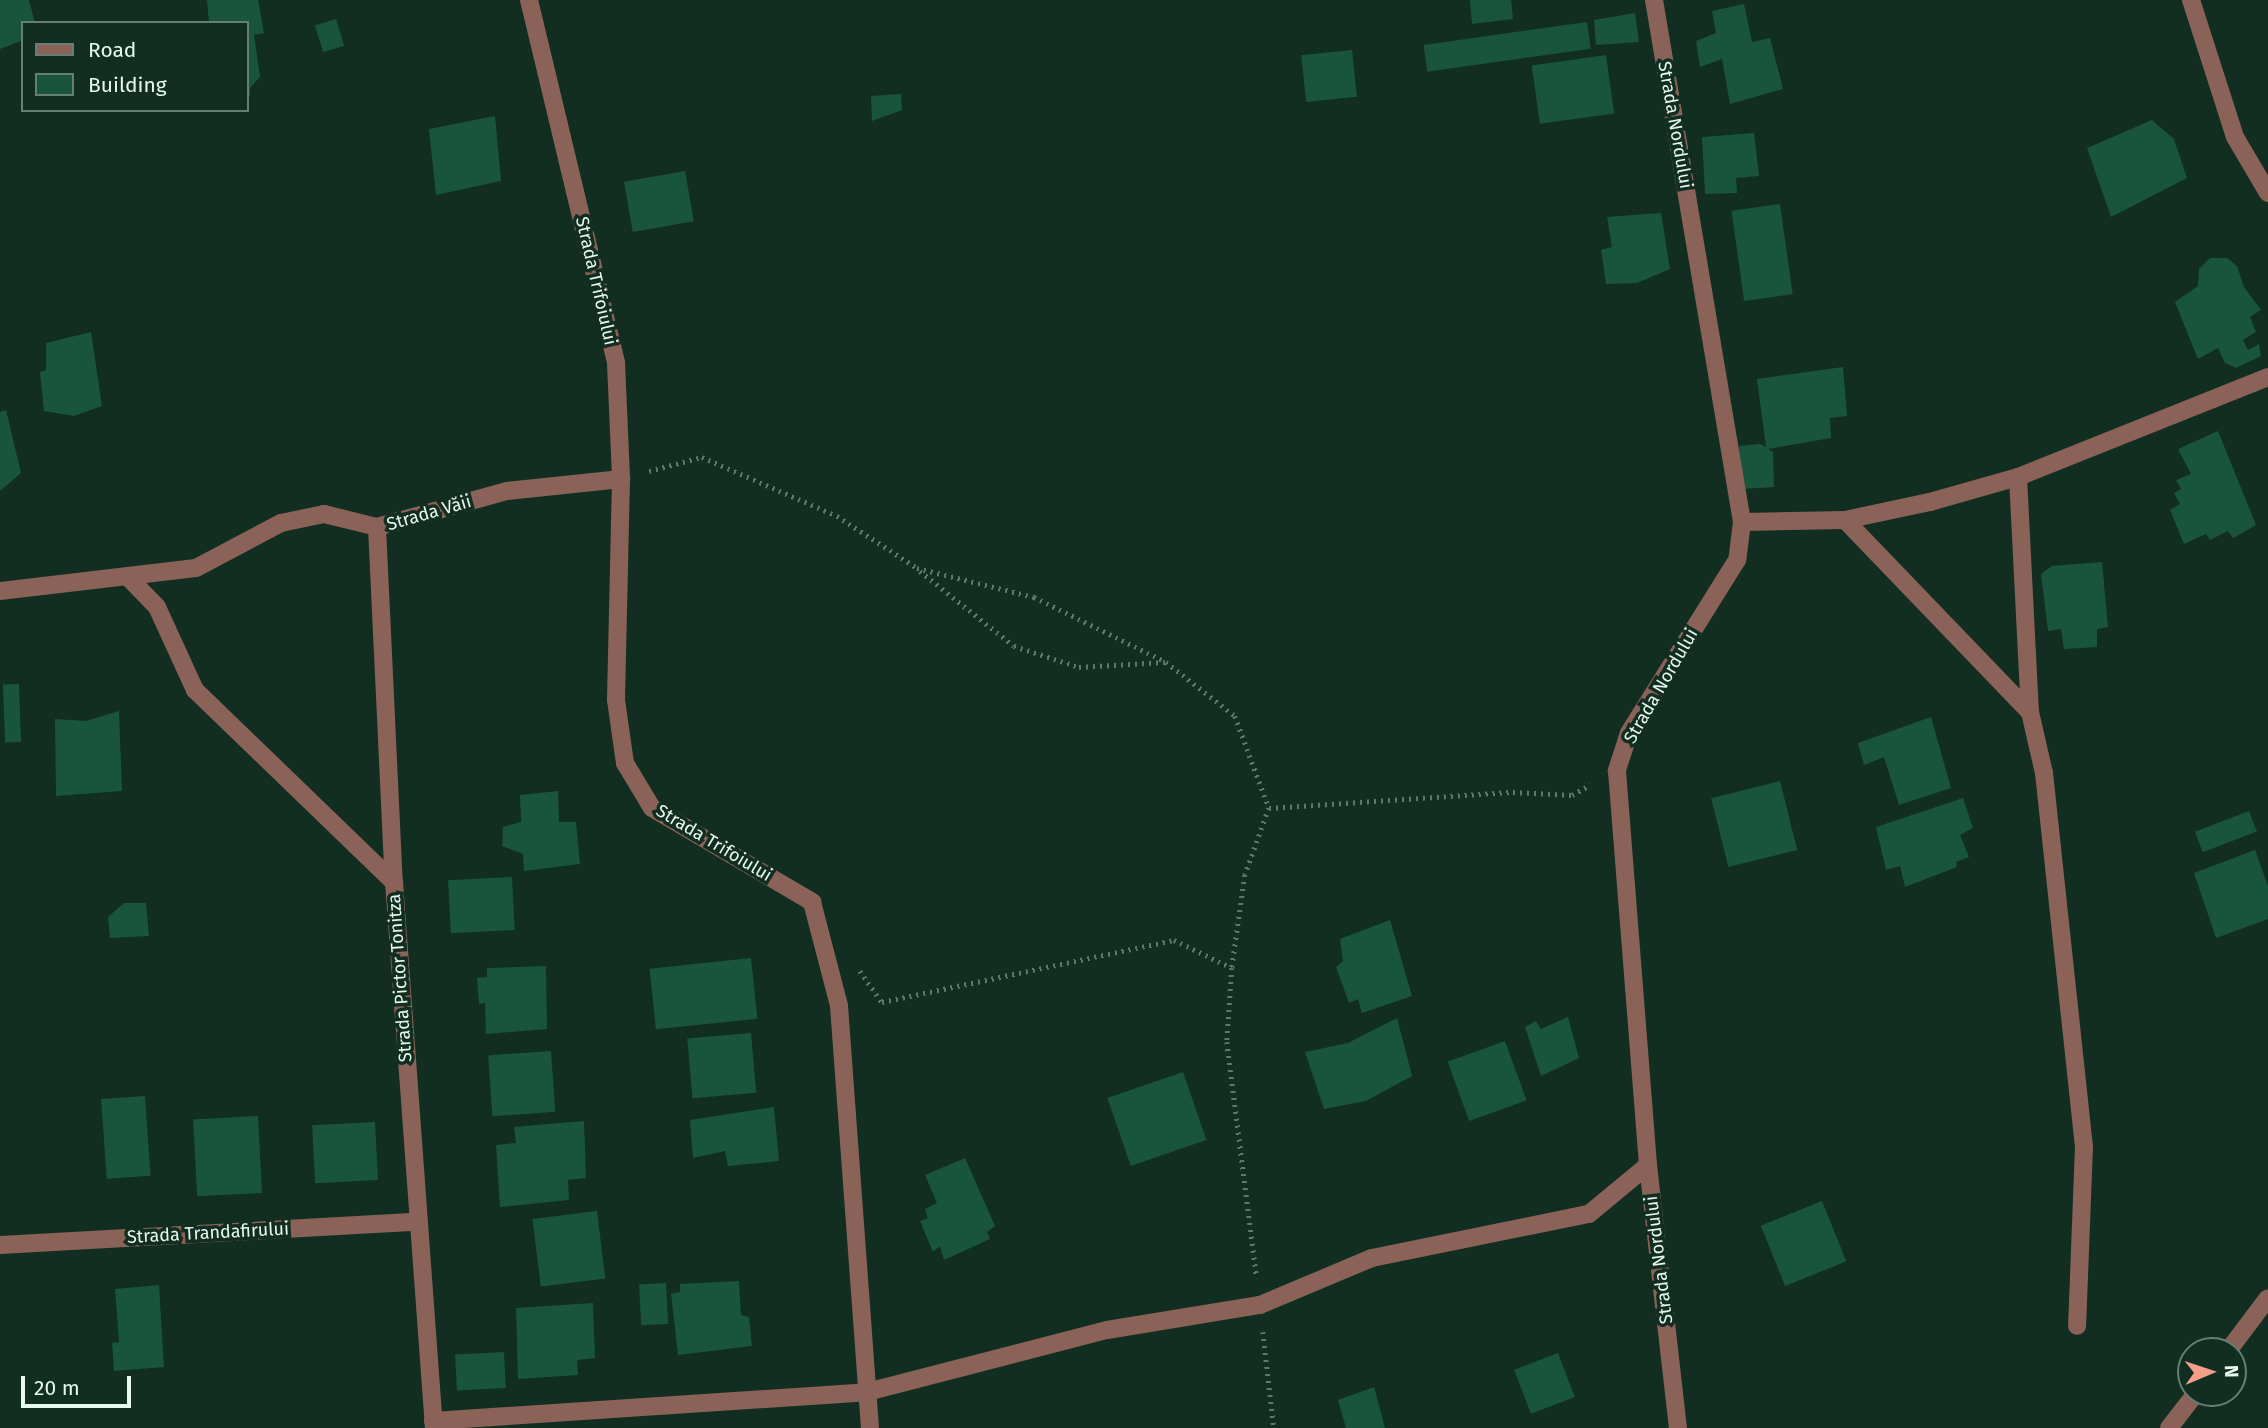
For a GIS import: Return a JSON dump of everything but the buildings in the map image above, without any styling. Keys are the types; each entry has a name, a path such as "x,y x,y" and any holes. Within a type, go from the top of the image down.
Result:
{"street":[{"name":"Strada Trifoiului","path":"529,0 615,363 621,478 616,700 625,763 652,808 813,902 839,1006 870,1428"},
{"name":"Strada Nordului","path":"1654,0 1742,522 1737,560 1629,733 1617,771 1647,1165 1678,1428"},
{"path":"2191,0 2235,136 2268,192"},
{"path":"1742,522 1845,520 2018,477 2268,377"},
{"path":"2018,477 2030,712 2044,773 2084,1146 2077,1326"},
{"name":"Strada Văii","path":"0,591 196,568 281,523 324,514 377,527 507,491 621,478"},
{"path":"1845,520 2030,712"},
{"name":"Strada Pictor Tonitza","path":"377,527 394,882 415,1222 434,1425"},
{"path":"127,576 157,607 195,690 394,882"},
{"path":"434,1425 867,1392 1107,1330 1260,1305 1372,1258 1589,1214 1647,1165"},
{"name":"Strada Trandafirului","path":"0,1245 415,1222"},
{"path":"2239,1337 2268,1298"},
{"path":"2169,1428 2185,1407"}],"path":[{"path":"621,478 702,457 837,516 916,568 1014,646 1079,667 1167,662"},
{"path":"916,568 1034,597 1167,662 1234,716 1269,808 1245,875 1232,968 1227,1042 1274,1428"},
{"path":"1269,808 1500,793 1572,795 1617,771"},
{"path":"859,969 882,1002 1174,940 1232,968"}]}
